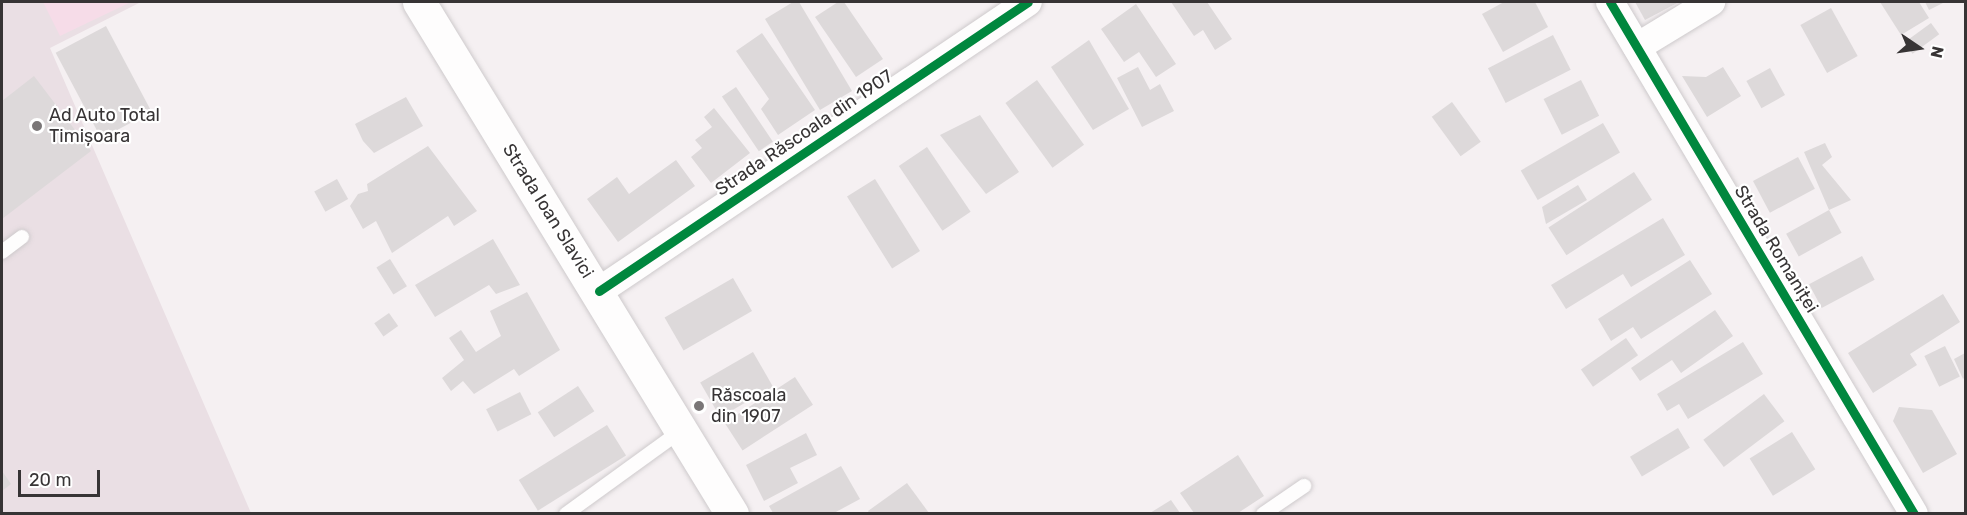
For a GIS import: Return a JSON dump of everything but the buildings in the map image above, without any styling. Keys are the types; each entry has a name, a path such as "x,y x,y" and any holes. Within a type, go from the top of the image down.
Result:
{"main road":[{"name":"Strada Ioan Slavici","path":"419,2 599,291 732,513"}],"street":[{"name":"Strada Răscoala din 1907","path":"599,291 1028,2"},
{"name":"Strada Romaniței","path":"1610,2 1914,513"},
{"path":"1637,47 1711,2"}],"lane":[{"path":"2,252 22,237"},
{"path":"566,513 682,430"},
{"path":"1263,513 1304,486"}],"shaded area":[{"path":"2,2 141,2 50,48 251,513 2,513"},
{"path":"43,2 131,2 60,36"}],"cycle path":[{"path":"599,291 1028,2"},
{"path":"1610,2 1914,514"}],"place":[{"name":"Ad Auto Total Timișoara","path":"37,126"},
{"name":"Răscoala din 1907","path":"699,406"}]}
